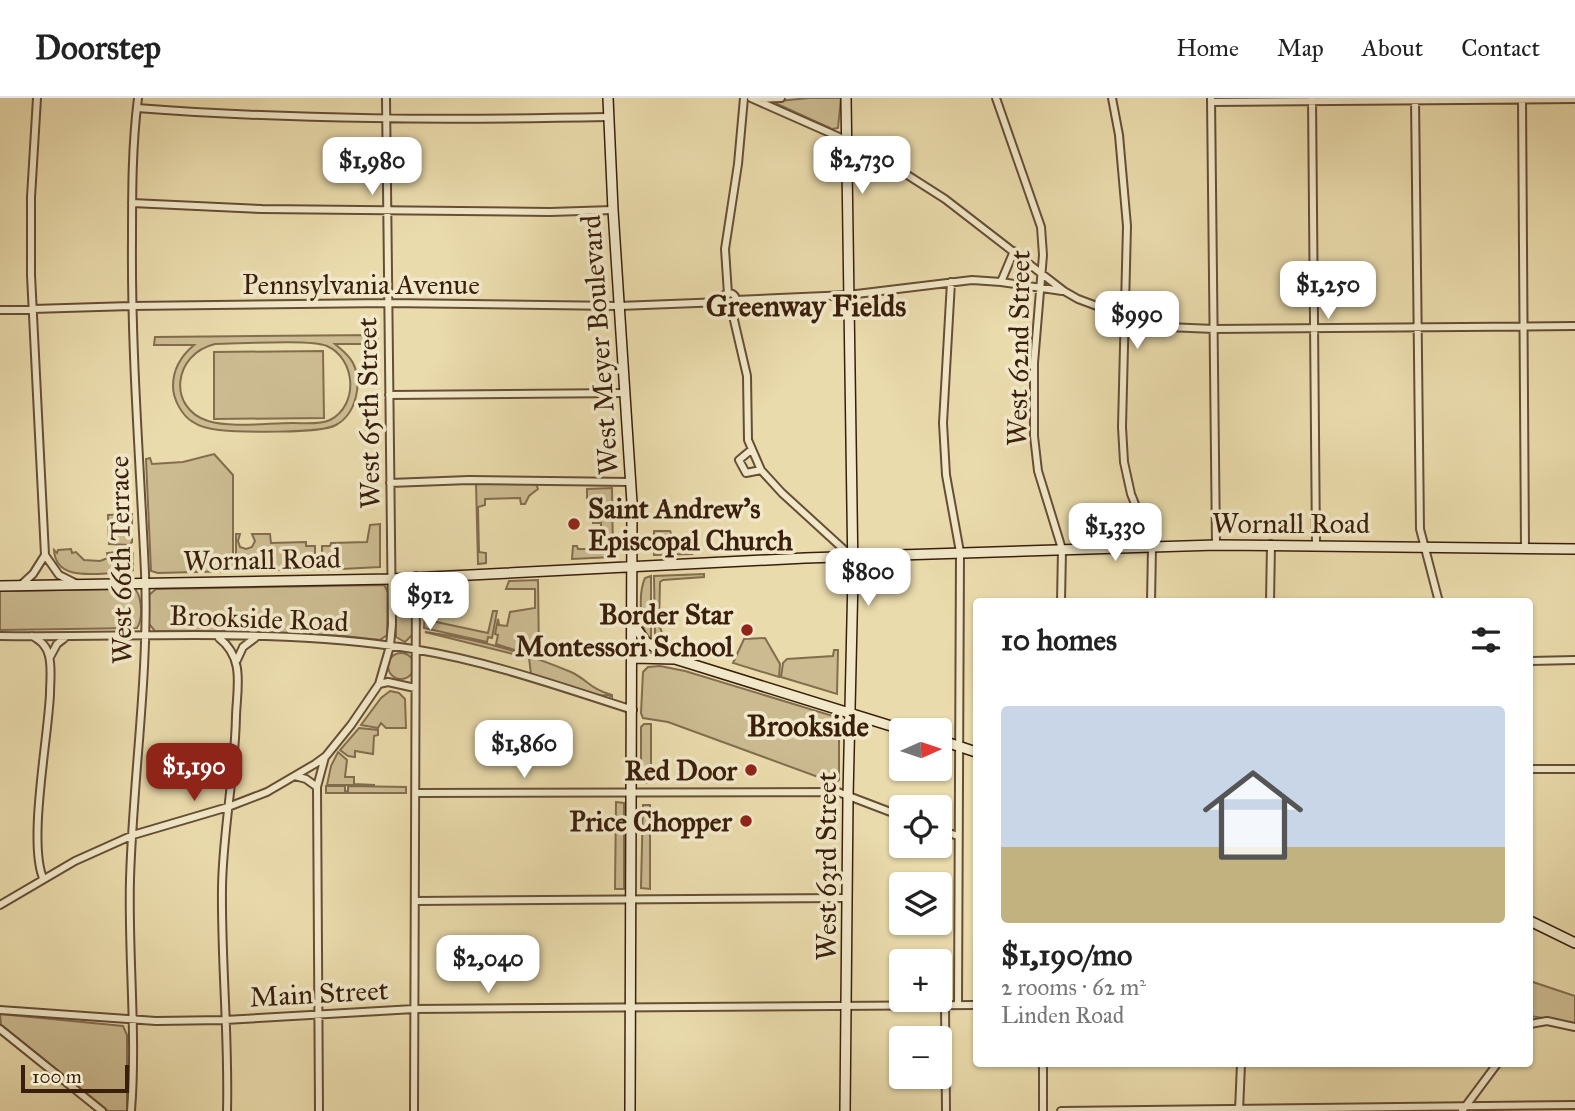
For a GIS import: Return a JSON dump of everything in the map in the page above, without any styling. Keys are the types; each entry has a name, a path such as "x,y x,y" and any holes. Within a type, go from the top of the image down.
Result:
{"main road":[{"name":"West Meyer Boulevard","path":"608,98 612,210 631,482 633,566 631,1111"},
{"name":"West 63rd Street","path":"845,1111 852,557 846,98"},
{"name":"Wornall Road","path":"0,586 391,579 960,552 1216,545 1575,549"},
{"path":"633,622 646,642 675,659 889,725"},
{"path":"633,658 675,659"},
{"path":"952,744 973,750"},
{"path":"1533,922 1575,943"}],"street":[{"path":"37,98 31,197 32,309 45,555 59,575 76,584"},
{"name":"West 66th Terrace","path":"131,1111 130,926 145,635 145,584 131,306 131,203 138,98"},
{"name":"West 65th Street","path":"379,684 390,646 391,579 386,98"},
{"path":"728,294 725,249 738,164 744,98"},
{"path":"754,99 781,98"},
{"name":"West 62nd Street","path":"996,98 1038,214 1042,240 1034,363 1035,453 1042,488 1062,549 1061,598"},
{"path":"1112,98 1119,135 1127,226 1122,427 1124,461 1131,494 1152,547 1151,598"},
{"path":"1522,98 1525,549"},
{"path":"754,99 846,140 933,190 1064,291"},
{"path":"1415,99 1420,529 1437,598"},
{"path":"1216,545 1211,100 1575,99"},
{"path":"1312,100 1317,545"},
{"path":"136,108 228,114 608,117"},
{"path":"131,203 262,209 550,212 612,210"},
{"path":"1001,282 1014,251"},
{"path":"736,300 848,295 951,282 1001,282 1064,291 1124,317 1167,327 1213,329 1575,326"},
{"path":"951,282 945,361 944,436 950,501 960,552 958,1005"},
{"path":"728,294 736,300"},
{"path":"728,294 723,297 722,302 731,307"},
{"path":"736,300 731,307 747,376 751,450 761,470 782,494 852,557"},
{"name":"Pennsylvania Avenue","path":"0,310 388,303 619,306 722,302"},
{"path":"389,395 625,393"},
{"path":"751,450 740,460 742,468 746,473 761,470"},
{"path":"390,483 469,480 631,482"},
{"path":"1270,544 1270,598"},
{"path":"19,586 33,574 45,555"},
{"path":"414,1111 416,576"},
{"name":"Brookside Road","path":"0,636 257,637 390,646 415,649 532,678 633,710"},
{"path":"32,636 45,645 50,657 48,728 38,835 39,864 43,878"},
{"path":"50,657 57,645 68,636"},
{"path":"217,637 227,645 237,660"},
{"path":"227,1111 223,856 236,733 237,660 243,647 257,637"},
{"path":"1533,661 1575,660"},
{"path":"318,1111 317,788 326,756 379,684 388,682 415,688"},
{"path":"0,905 75,860 133,835 228,807 267,792 326,756"},
{"path":"1533,769 1575,769"},
{"path":"295,776 306,779 317,788"},
{"path":"416,793 838,792 889,812"},
{"path":"952,834 958,836"},
{"path":"415,901 848,898"},
{"name":"Main Street","path":"0,1010 131,1020 225,1020 414,1009 889,1004"},
{"name":"Main Street","path":"952,1005 973,1005"},
{"path":"945,1012 946,1111"},
{"path":"1533,1023 1547,1021 1575,1027"},
{"path":"0,1030 102,1111"},
{"path":"1042,1067 1042,1111"},
{"path":"1239,1110 1241,1067"},
{"path":"1464,1109 1495,1067"},
{"path":"1061,1111 1464,1109 1575,1105"}],"shaded area":[{"path":"841,98 838,128 832,129 777,104 778,101"},
{"path":"377,335 378,344 335,344 351,360 357,380 353,406 336,425 314,430 244,431 205,428 185,416 175,396 173,380 179,363 194,345 154,345 155,337","holes":["290,342 327,346 337,352 348,371 350,382 346,404 330,420 321,423 238,425 208,421 186,405 181,394 180,381 190,358 215,344"]},
{"path":"323,351 324,418 214,419 214,352"},
{"path":"214,454 233,475 233,571 151,571 146,459 150,458 152,464 183,462"},
{"path":"476,483 536,484 538,489 529,496 525,504 521,504 520,498 485,499 485,505 478,507 479,552 486,553 486,563 478,564"},
{"path":"612,488 613,557 572,559 573,546 578,549 593,549 598,546 598,541 601,541 601,523 593,523 596,500 587,498 587,489"},
{"path":"132,514 132,542 129,545 109,544 108,515"},
{"path":"380,524 380,567 322,570 322,546 330,546 331,543 367,542 370,525"},
{"path":"654,531 670,531 672,536 685,536 692,540 689,544 692,554 654,555"},
{"path":"236,534 240,534 240,547 246,549 252,547 255,541 252,534 270,534 271,543 306,542 306,546 315,546 315,569 236,571"},
{"path":"71,549 72,553 76,552 84,560 100,561 108,558 107,553 130,550 133,553 133,570 126,573 72,572 57,561 54,550 57,553 58,550"},
{"path":"704,574 704,577 660,582 659,624 662,633 655,637 654,576"},
{"path":"651,576 649,641 642,619 641,601 645,578"},
{"path":"538,580 540,658 496,644 498,635 495,634 498,619 499,625 507,626 510,612 535,608 535,589 506,589 509,581"},
{"path":"384,585 388,592 387,635 380,640 344,636 155,631 149,624 148,596 156,589"},
{"path":"407,585 412,592 412,635 405,642 396,637 395,594 400,586"},
{"path":"136,590 141,604 137,628 0,630 0,591"},
{"path":"493,611 497,611 492,638 488,637 487,642 424,628 427,614 427,620 488,633"},
{"path":"425,632 480,642 536,659 577,675 612,697 597,696 531,674 529,658"},
{"path":"765,638 780,664 779,677 733,663 744,639"},
{"path":"834,650 838,650 837,694 781,677 783,663 787,659 833,656"},
{"path":"401,653 410,657 414,666 410,675 401,679 392,675 388,666 392,657"},
{"path":"660,666 685,671 833,716 839,730 839,780 835,783 822,783 821,778 668,722 643,718 643,672 648,667"},
{"path":"390,691 399,693 405,699 406,728 386,728 381,723 378,728 361,725 381,698"},
{"path":"651,724 651,781 646,783 641,776 641,727"},
{"path":"359,728 378,730 378,735 374,736 373,754 355,751 355,757 348,756 340,750"},
{"path":"338,752 347,760 345,777 354,777 354,784 375,785 327,785 331,766"},
{"path":"326,786 345,786 345,791 348,792 348,786 406,787 406,793 326,793"},
{"path":"616,802 624,803 624,889 615,889"},
{"path":"643,805 650,805 650,889 641,888"},
{"path":"1533,982 1575,996 1575,1023 1533,1016"},
{"path":"0,1014 123,1026 127,1035 127,1111 108,1111 1,1025"}],"place":[{"name":"Saint Andrew's Episcopal Church","path":"574,524"},
{"name":"Border Star Montessori School","path":"747,630"},
{"name":"Red Door","path":"751,770"},
{"name":"Price Chopper","path":"746,821"}],"district":[{"name":"Greenway Fields","path":"806,306"},
{"name":"Brookside","path":"808,726"}]}
